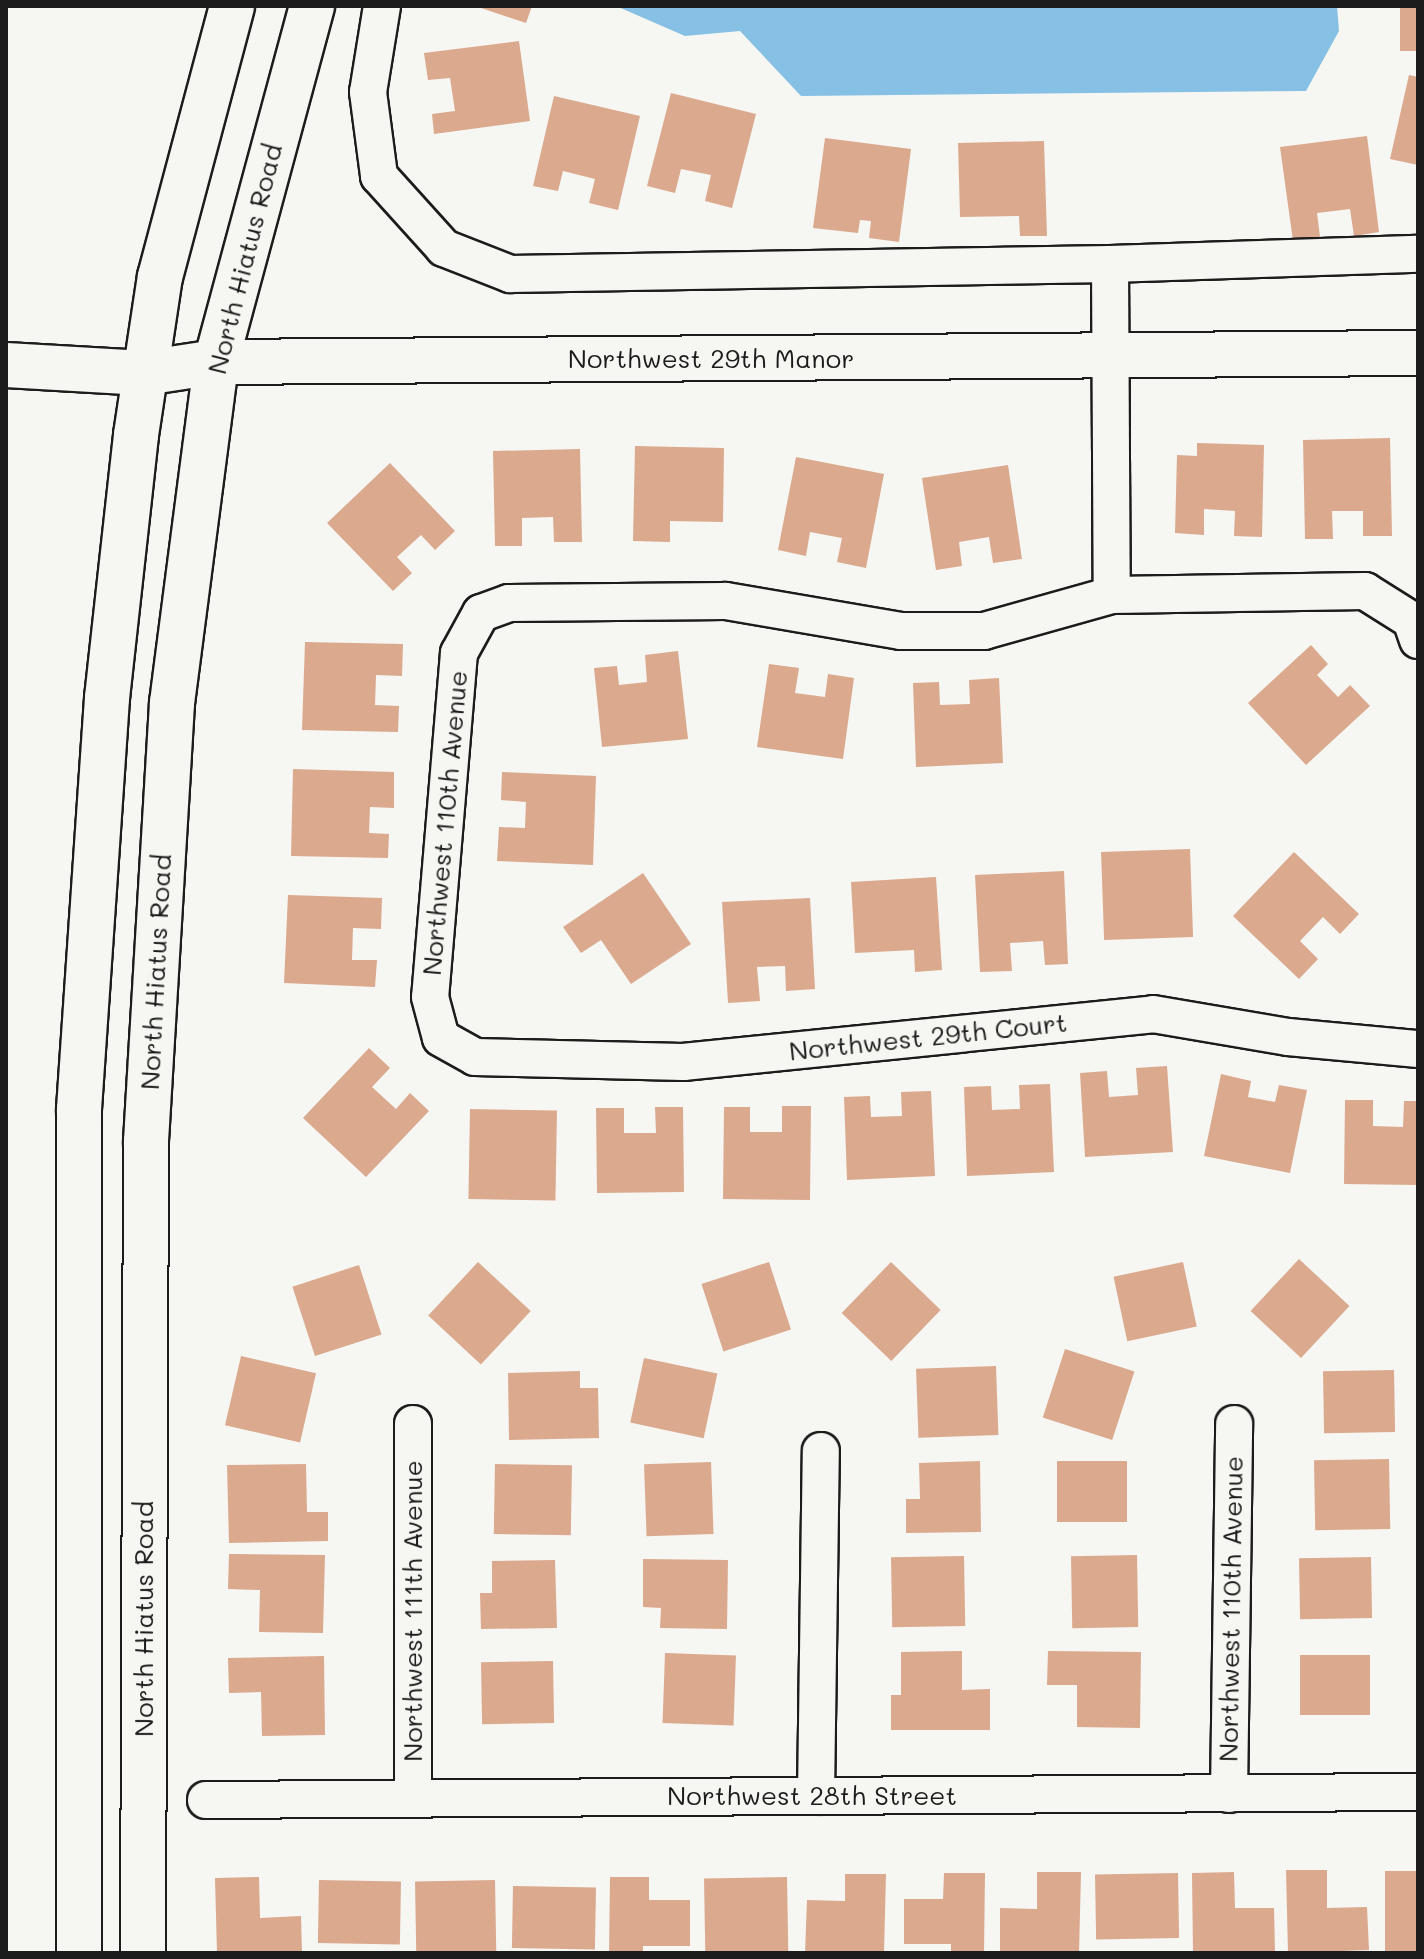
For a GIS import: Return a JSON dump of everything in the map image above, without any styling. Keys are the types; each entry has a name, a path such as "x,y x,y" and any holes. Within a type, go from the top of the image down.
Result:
{"main road":[{"path":"79,1953 79,1109 107,698 144,373 160,277 232,6"},
{"name":"North Hiatus Road","path":"143,1953 146,1141 172,703 216,362 312,6"},
{"name":"Northwest 29th Manor","path":"6,365 144,373 216,362 1418,353"}],"street":[{"path":"382,6 368,92 379,176 444,248 510,274 1110,264 1418,254"},
{"path":"1110,264 1112,595 1365,591 1414,630"},
{"name":"Northwest 110th Avenue","path":"441,1038 430,997 459,653 481,613 509,603 725,601 901,631 984,631 1112,595"},
{"name":"Northwest 29th Court","path":"441,1038 475,1057 683,1062 1153,1014 1288,1037 1418,1049"},
{"name":"Northwest 111th Avenue","path":"413,1424 413,1799"},
{"name":"Northwest 110th Avenue","path":"1229,1794 1234,1424"},
{"path":"816,1796 821,1451"},
{"name":"Northwest 28th Street","path":"206,1800 1418,1792"}],"water":[{"path":"616,6 1337,6 1339,31 1306,91 801,96 740,31 685,36"}],"building":[{"path":"475,6 532,6 526,23"},
{"path":"1400,6 1418,6 1418,51 1400,51"},
{"path":"519,41 530,121 434,134 432,114 455,111 450,78 428,80 424,53"},
{"path":"1409,75 1418,77 1418,165 1390,159"},
{"path":"671,93 756,114 732,208 705,201 711,175 681,169 675,193 647,186"},
{"path":"554,96 640,116 618,210 589,203 595,179 563,171 558,191 533,186"},
{"path":"1367,136 1379,232 1354,236 1350,209 1317,213 1320,237 1293,241 1280,147"},
{"path":"825,138 911,149 899,242 869,238 871,221 860,220 858,233 813,228"},
{"path":"1044,141 1047,236 1020,236 1019,216 960,217 958,143"},
{"path":"1390,438 1392,536 1363,536 1363,511 1332,511 1333,539 1305,539 1303,440"},
{"path":"1197,443 1264,445 1262,537 1234,536 1235,511 1204,509 1204,535 1175,533 1177,455 1197,456"},
{"path":"635,446 724,448 723,522 670,521 670,542 633,541"},
{"path":"580,449 582,542 554,542 553,517 522,518 522,546 495,546 493,451"},
{"path":"796,457 884,474 866,568 837,562 842,538 810,532 806,556 778,550"},
{"path":"390,463 455,531 435,550 421,535 397,557 412,573 393,591 327,523"},
{"path":"1008,465 1022,559 993,563 989,537 959,542 962,566 936,570 922,478"},
{"path":"305,642 403,644 402,676 376,675 375,705 399,706 398,732 302,730"},
{"path":"1311,645 1328,664 1317,675 1338,697 1350,685 1370,706 1306,765 1248,703"},
{"path":"678,651 688,739 602,747 594,668 617,666 619,685 647,682 645,655"},
{"path":"769,664 799,668 795,693 825,697 828,674 854,678 843,759 757,747"},
{"path":"999,678 1003,763 916,767 913,683 939,682 940,705 970,704 969,680"},
{"path":"293,769 394,772 394,808 370,807 369,833 389,834 388,858 291,856"},
{"path":"502,772 596,776 593,865 497,861 499,827 525,828 526,802 501,800"},
{"path":"1190,849 1193,937 1104,940 1101,852"},
{"path":"1294,852 1359,914 1340,934 1323,917 1300,941 1318,959 1299,979 1233,916"},
{"path":"1064,871 1068,964 1045,965 1043,941 1010,943 1012,971 980,972 975,875"},
{"path":"643,873 691,944 631,984 601,940 581,953 563,927"},
{"path":"936,877 942,970 915,972 914,950 855,953 851,882"},
{"path":"288,895 382,898 381,929 353,928 352,960 377,960 375,987 284,983"},
{"path":"810,898 815,989 786,991 785,966 757,967 760,1001 728,1003 722,902"},
{"path":"369,1048 390,1068 372,1087 396,1109 410,1093 429,1111 366,1177 303,1118"},
{"path":"1167,1066 1173,1152 1085,1157 1080,1073 1107,1071 1109,1097 1138,1095 1136,1068"},
{"path":"1221,1074 1251,1081 1248,1097 1275,1102 1279,1085 1307,1090 1290,1173 1204,1156"},
{"path":"1050,1084 1054,1172 967,1176 964,1087 991,1086 992,1110 1020,1109 1019,1085"},
{"path":"931,1091 935,1176 847,1180 844,1097 870,1096 871,1117 902,1116 901,1092"},
{"path":"1345,1100 1373,1100 1373,1126 1403,1127 1404,1101 1418,1101 1418,1185 1344,1184"},
{"path":"782,1106 811,1106 810,1200 723,1199 724,1107 750,1107 750,1132 782,1132"},
{"path":"655,1107 683,1107 684,1192 597,1193 596,1108 624,1108 624,1133 656,1133"},
{"path":"470,1109 557,1111 555,1201 468,1199"},
{"path":"1299,1259 1349,1306 1301,1358 1251,1311"},
{"path":"478,1262 531,1311 481,1364 428,1315"},
{"path":"769,1262 791,1330 723,1351 701,1284"},
{"path":"891,1262 941,1310 891,1361 842,1313"},
{"path":"1183,1262 1197,1327 1127,1341 1114,1277"},
{"path":"359,1265 382,1334 315,1356 292,1287"},
{"path":"1065,1349 1134,1372 1112,1440 1043,1417"},
{"path":"241,1356 316,1373 300,1443 225,1425"},
{"path":"644,1358 717,1374 704,1438 630,1423"},
{"path":"996,1366 998,1435 918,1438 916,1369"},
{"path":"1394,1370 1395,1432 1324,1433 1323,1371"},
{"path":"580,1371 580,1388 598,1388 599,1438 509,1440 508,1373"},
{"path":"1389,1459 1390,1529 1315,1530 1314,1460"},
{"path":"980,1461 981,1532 906,1533 906,1499 920,1499 919,1463"},
{"path":"1057,1461 1127,1461 1127,1522 1057,1522"},
{"path":"711,1462 714,1534 647,1536 644,1464"},
{"path":"306,1464 307,1512 328,1512 328,1541 229,1543 227,1465"},
{"path":"495,1464 572,1465 571,1535 494,1534"},
{"path":"229,1554 325,1555 323,1633 259,1632 260,1590 228,1589"},
{"path":"1137,1555 1138,1627 1072,1628 1071,1556"},
{"path":"964,1556 965,1626 892,1627 891,1557"},
{"path":"1371,1557 1372,1618 1300,1619 1299,1558"},
{"path":"643,1559 728,1560 727,1629 660,1628 661,1608 643,1607"},
{"path":"555,1560 557,1628 481,1629 480,1593 492,1593 492,1561"},
{"path":"962,1651 962,1690 990,1689 990,1730 891,1730 891,1695 901,1695 901,1652"},
{"path":"1048,1651 1141,1652 1140,1728 1077,1727 1077,1685 1047,1685"},
{"path":"665,1653 736,1655 734,1725 663,1723"},
{"path":"1300,1655 1370,1655 1370,1715 1300,1715"},
{"path":"324,1656 325,1735 262,1736 261,1692 229,1693 228,1658"},
{"path":"553,1661 554,1723 482,1724 481,1662"},
{"path":"1286,1870 1327,1870 1327,1908 1367,1907 1369,1950 1288,1953"},
{"path":"1385,1871 1418,1871 1418,1953 1385,1953"},
{"path":"1037,1872 1081,1872 1079,1953 1000,1953 1000,1908 1037,1909"},
{"path":"1234,1872 1235,1908 1274,1908 1275,1953 1193,1953 1192,1873"},
{"path":"944,1873 985,1873 984,1953 951,1953 951,1944 904,1944 904,1899 943,1899"},
{"path":"1178,1873 1179,1938 1096,1939 1095,1874"},
{"path":"845,1874 886,1874 884,1953 805,1953 807,1900 845,1901"},
{"path":"259,1877 260,1918 301,1916 302,1953 217,1953 215,1878"},
{"path":"610,1877 649,1877 649,1900 690,1900 690,1946 643,1946 643,1953 609,1953"},
{"path":"787,1877 788,1953 705,1953 704,1878"},
{"path":"319,1880 401,1881 400,1944 318,1943"},
{"path":"495,1880 496,1953 416,1953 415,1881"},
{"path":"513,1886 596,1887 595,1949 512,1948"}]}
